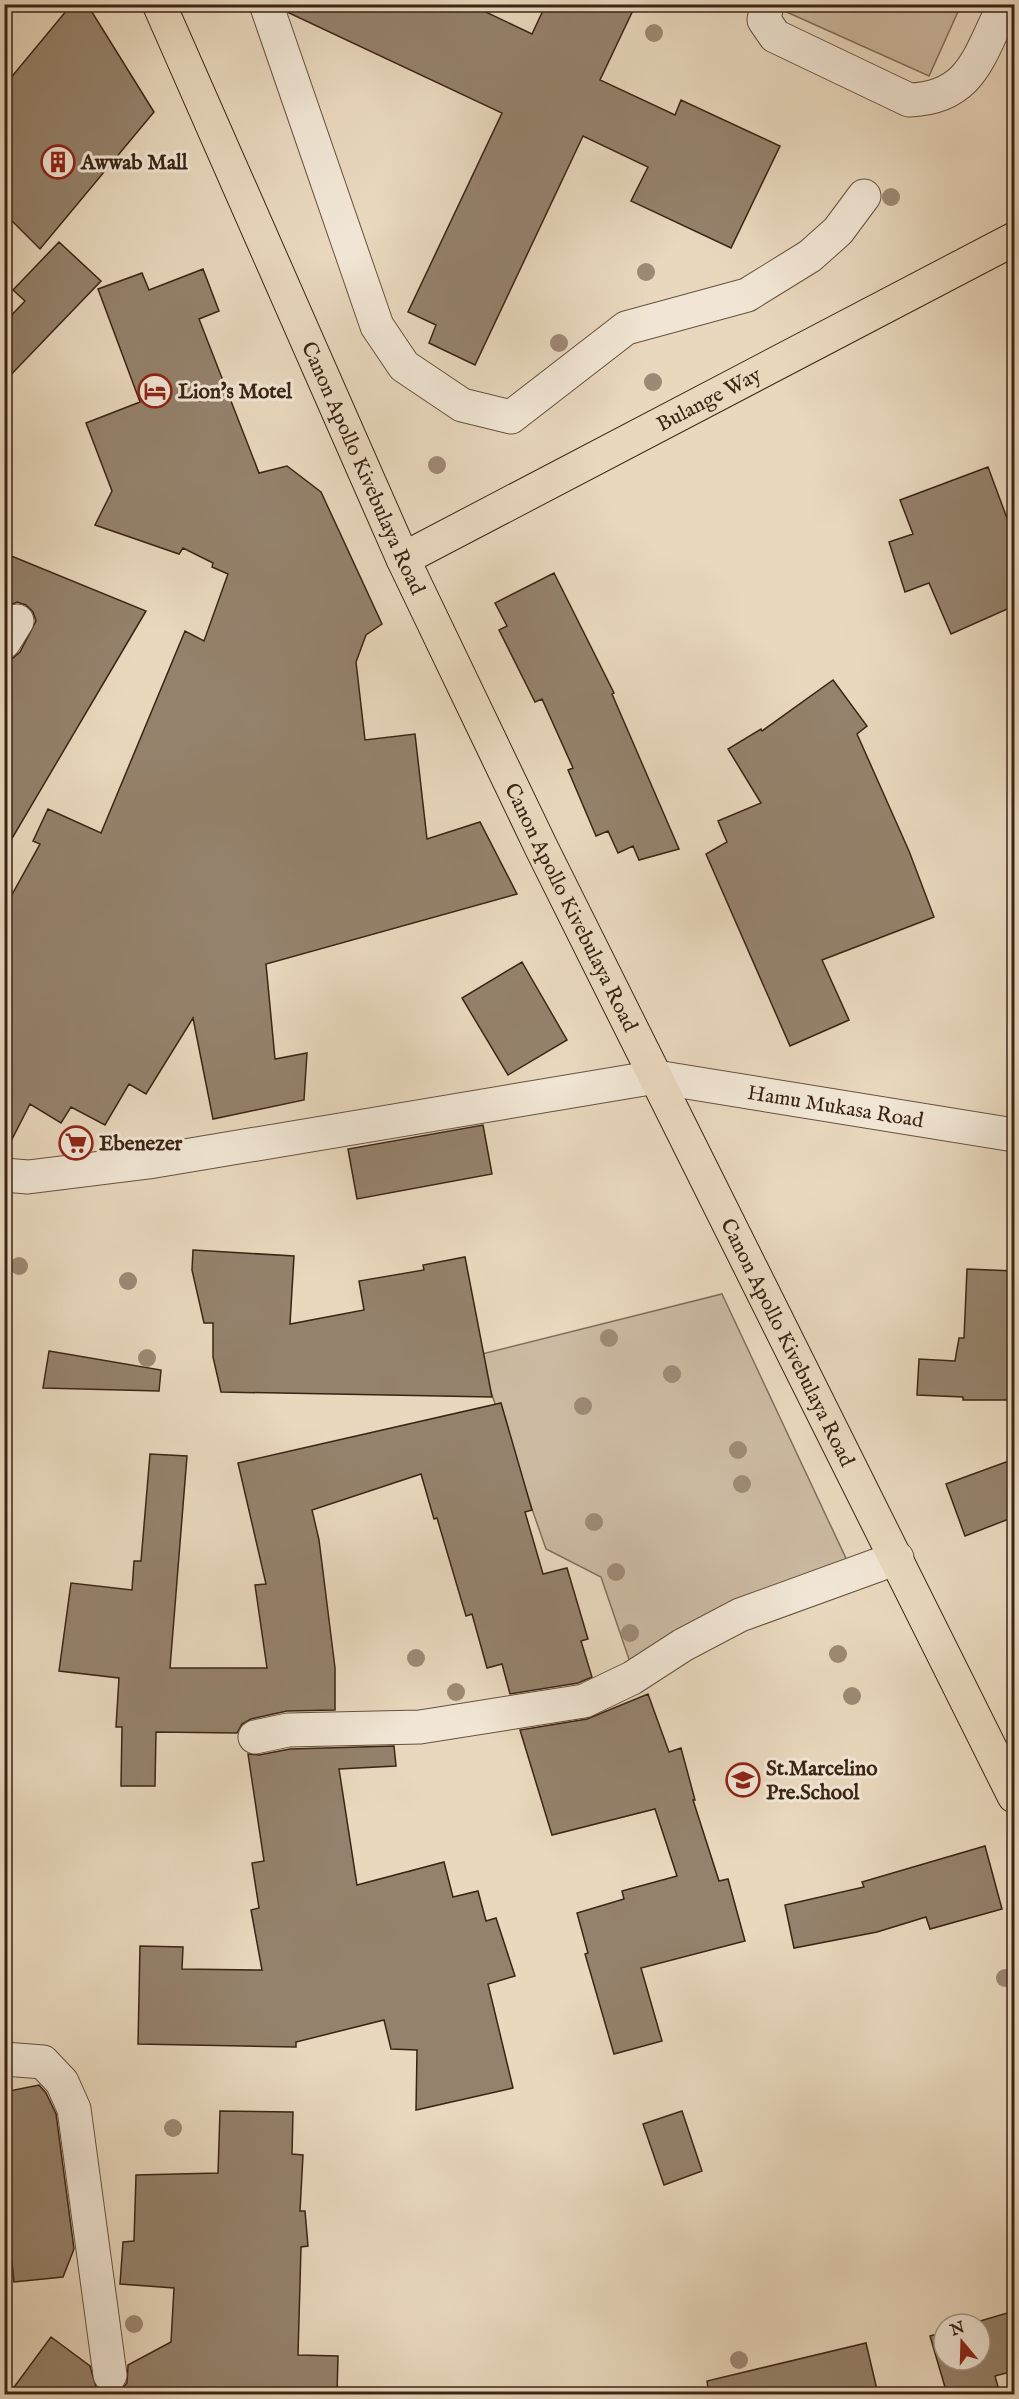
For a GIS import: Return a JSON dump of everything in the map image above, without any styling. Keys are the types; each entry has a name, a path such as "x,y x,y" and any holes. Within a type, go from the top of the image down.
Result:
{"main road":[{"name":"Canon Apollo Kivebulaya Road","path":"159,4 403,558 536,836 1014,1796"},
{"name":"Bulange Way","path":"403,558 1014,239"}],"street":[{"path":"266,4 377,326 404,366 462,405 511,417 626,328 747,295 810,256 838,231 864,196"},
{"path":"767,4 764,20 775,36 909,100 932,99 958,86 969,75 1005,4"},
{"name":"Hamu Mukasa Road","path":"4,1175 28,1178 148,1162 656,1077 1014,1135"},
{"path":"255,1737 288,1730 420,1727 584,1701 632,1678 683,1645 740,1615 897,1558"},
{"path":"4,2059 44,2062 62,2082 74,2109 110,2375"}],"shaded area":[{"path":"782,4 961,5 929,76 780,9"},
{"path":"722,1294 851,1569 633,1671 601,1577 546,1549 478,1355"}],"building":[{"name":"Awwab Mall","path":"72,4 87,4 154,112 40,249 4,213 4,86"},
{"path":"286,4 469,4 532,34 546,4 636,4 600,80 675,115 681,100 780,146 731,248 631,201 648,167 583,136 475,365 429,343 436,325 408,312 502,113 289,13"},
{"path":"59,242 101,281 4,382 4,323 25,301 13,290"},
{"path":"203,269 219,311 199,319 259,473 287,466 321,492 382,624 366,635 356,662 365,740 415,734 427,839 480,822 517,894 266,964 275,1059 307,1053 304,1100 213,1119 193,1018 146,1094 129,1084 105,1125 71,1107 61,1123 30,1104 4,1155 4,909 40,844 33,841 48,809 101,833 185,631 204,641 228,574 212,567 213,563 183,548 179,554 95,525 112,491 86,423 140,402 98,289 142,273 149,290"},
{"path":"988,467 1014,537 1014,606 951,634 929,583 905,592 889,542 913,534 900,500"},
{"path":"4,553 146,611 4,852 4,661 20,652 36,621 33,612 26,605 17,602 4,608"},
{"path":"554,573 614,693 612,694 679,849 639,860 633,846 618,853 608,831 596,836 568,770 573,768 542,699 535,702 499,630 507,626 495,603"},
{"path":"833,680 867,726 857,734 909,851 934,917 822,960 849,1020 790,1046 706,854 727,842 718,821 761,803 728,749 761,729 762,731"},
{"path":"522,962 567,1040 508,1075 462,998"},
{"path":"483,1125 492,1174 357,1199 348,1149"},
{"path":"193,1250 294,1256 290,1324 364,1310 359,1281 424,1270 423,1265 465,1257 492,1397 221,1392 213,1357 213,1323 204,1323 192,1270"},
{"path":"967,1269 1014,1271 1014,1400 963,1400 963,1397 917,1395 919,1359 955,1361 959,1338 964,1338"},
{"path":"49,1351 161,1370 159,1391 43,1388"},
{"path":"501,1403 532,1510 525,1512 543,1574 567,1568 588,1639 581,1641 592,1677 578,1683 510,1694 502,1664 487,1668 472,1614 466,1616 437,1518 434,1519 421,1474 312,1510 319,1540 335,1668 335,1710 287,1711 251,1719 242,1724 237,1733 156,1732 155,1786 121,1786 122,1727 116,1727 119,1678 59,1671 71,1583 132,1590 134,1561 141,1561 150,1454 187,1456 170,1668 267,1668 255,1585 266,1584 238,1463"},
{"path":"1014,1459 1014,1517 965,1536 946,1484"},
{"path":"648,1694 669,1752 681,1748 695,1800 693,1800 719,1881 728,1879 745,1941 641,1968 662,2041 614,2054 585,1954 588,1953 577,1913 624,1899 622,1891 677,1876 655,1809 552,1835 520,1730 587,1719"},
{"path":"394,1746 396,1766 339,1769 357,1885 444,1862 453,1897 478,1891 486,1921 496,1918 515,1976 488,1984 513,2088 416,2110 417,2050 391,2049 384,2020 296,2042 296,2047 138,2044 140,1946 183,1947 182,1969 262,1970 251,1910 259,1908 252,1863 264,1861 248,1754 259,1755 290,1749"},
{"path":"985,1846 1002,1909 930,1929 926,1917 877,1932 794,1948 785,1905 864,1887 862,1882"},
{"path":"39,2085 46,2093 56,2114 74,2249 63,2277 14,2282 4,2191 4,2092"},
{"path":"220,2111 293,2112 292,2154 303,2155 300,2211 305,2211 308,2246 301,2247 298,2355 338,2356 337,2394 112,2394 121,2390 127,2383 128,2365 171,2342 174,2288 120,2284 123,2242 134,2241 136,2175 218,2173"},
{"path":"682,2111 702,2171 664,2185 643,2124"},
{"path":"1014,2311 1014,2371 995,2376 1000,2394 947,2394 941,2372 992,2372 992,2318"},
{"path":"51,2337 90,2366 96,2387 112,2394 9,2394"},
{"path":"866,2343 878,2394 709,2394 707,2381"}],"place":[{"name":"Awwab Mall","path":"58,162"},
{"name":"Lion's Motel","path":"155,391"},
{"name":"Ebenezer","path":"76,1143"},
{"name":"St.Marcelino Pre.School","path":"743,1780"}]}
